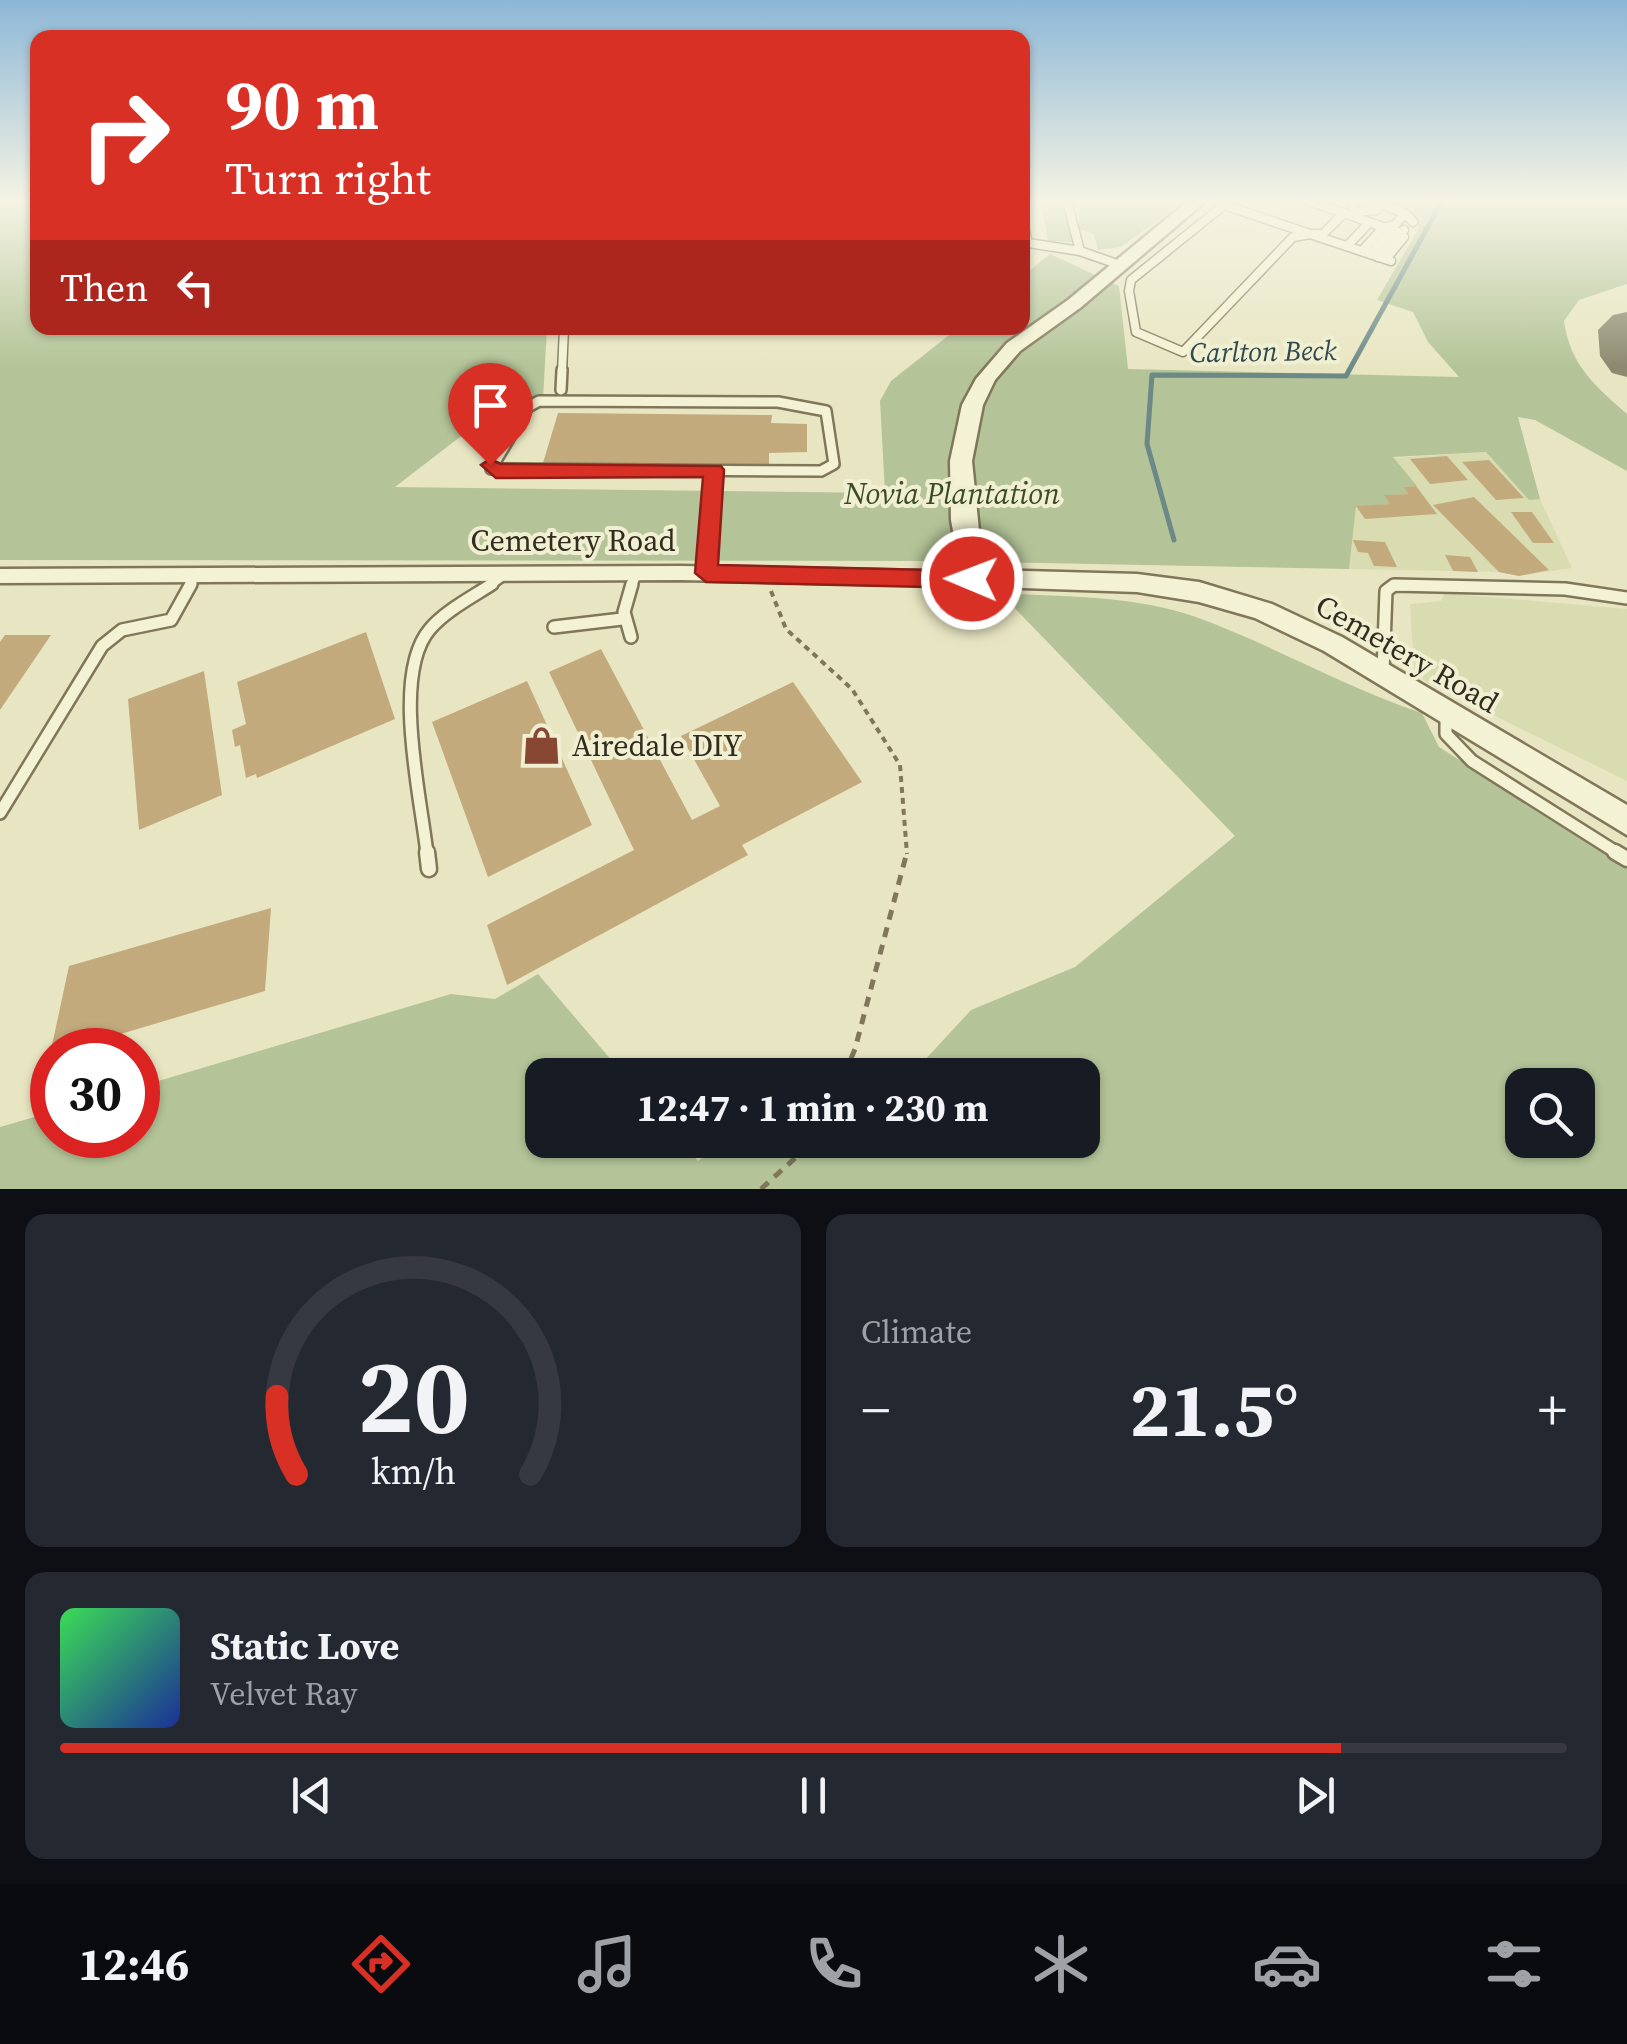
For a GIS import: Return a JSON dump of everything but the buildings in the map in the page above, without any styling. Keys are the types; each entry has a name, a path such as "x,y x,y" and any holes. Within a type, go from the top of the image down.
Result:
{"street":[{"path":"972,579 959,494 959,456 967,416 983,381 1008,352 1074,303 1127,256"},
{"name":"Cemetery Road","path":"0,576 706,573 1138,583 1199,592 1263,612 1383,673 1627,821"}],"lane":[{"path":"1097,256 1117,264"},
{"path":"1160,256 1131,280 1129,291 1136,332 1182,352 1275,256"},
{"path":"561,390 564,335"},
{"path":"540,401 778,402 826,412 834,464 830,467 820,471 714,470 496,471 490,465 528,407 540,401"},
{"path":"706,573 714,470"},
{"path":"631,637 622,620 623,600 637,573"},
{"path":"429,869 410,701 413,656 430,628 506,574"},
{"path":"0,813 102,646 122,630 171,620 196,576"},
{"path":"1383,673 1386,591 1394,585 1566,589 1627,598"},
{"path":"554,627 622,620"},
{"path":"1446,712 1446,734 1472,761 1627,858"}],"path":[{"path":"772,575 770,597 786,629 852,689 900,765 907,855 851,1058"},
{"path":"761,1189 795,1158"}],"green space":[{"name":"Novia Plantation","path":"0,256 30,256 30,335 547,335 543,399 508,400 395,487 885,493 880,401 891,381 949,335 1030,335 1030,270 1047,256 1055,256 1119,286 1128,369 1459,377 1428,342 1413,312 1377,300 1402,256 1627,256 1627,284 1579,300 1564,321 1578,362 1627,414 1627,471 1535,420 1518,417 1540,499 1529,500 1486,452 1393,457 1417,486 1403,487 1408,494 1385,495 1390,504 1356,507 1349,569 940,561 0,560"},
{"path":"1486,452 1529,499 1540,499 1572,568 1519,576 1499,572 1349,569 1356,506 1389,503 1384,495 1403,487 1392,458"},
{"path":"1000,593 1100,598 1173,610 1225,628 1422,713 1439,747 1627,866 1627,1189 0,1189 0,1127 30,1118 30,1158 160,1158 160,1080 451,994 495,999 538,974 610,1058 525,1058 525,1158 698,1161 1100,1158 1100,1058 927,1058 971,1010 1075,967 1235,836"},
{"path":"1444,593 1627,609 1627,781 1426,682 1414,668 1410,604 1441,601"}],"waterway":[{"name":"Carlton Beck","path":"1174,540 1147,444 1152,375 1346,376 1412,256"}],"taxiway":[{"path":"1627,324 1619,330 1621,356 1627,364"}],"place":[{"name":"Airedale DIY","path":"542,746"}],"route":[{"path":"490,465 496,471 714,470 706,573 972,579"}]}
